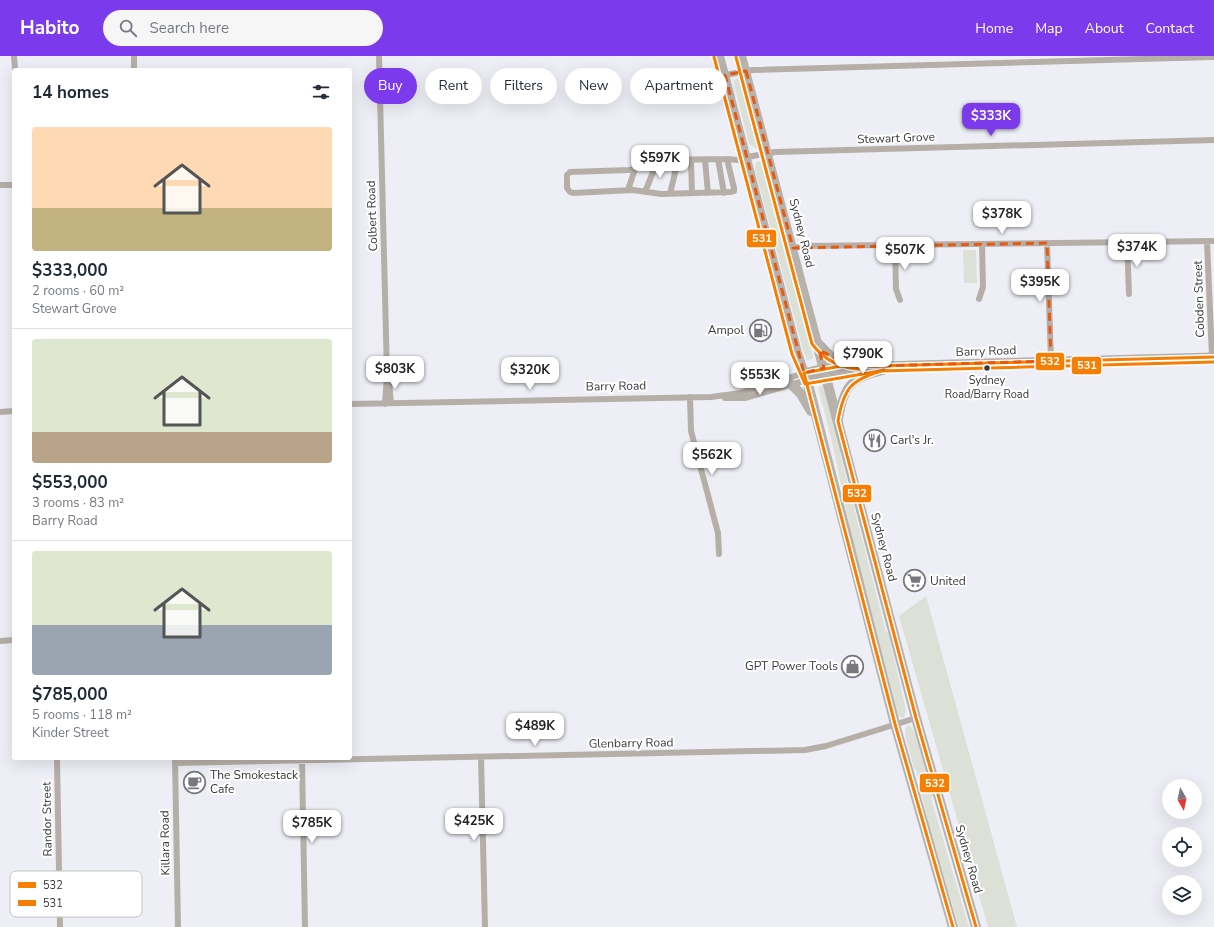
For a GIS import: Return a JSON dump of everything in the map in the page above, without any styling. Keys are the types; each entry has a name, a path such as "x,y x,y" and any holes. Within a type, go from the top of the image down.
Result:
{"highway":[{"path":"719,56 723,68"},
{"name":"Sydney Road","path":"741,56 768,152 916,718 976,927"},
{"path":"727,83 797,353 818,423 895,724 953,927"},
{"path":"791,384 802,394 818,423"}],"main road":[{"path":"817,342 833,358 848,365"},
{"name":"Barry Road","path":"825,372 848,365 899,366 1213,357"},
{"name":"Barry Road","path":"805,376 825,372 879,366"},
{"path":"838,421 845,393 852,382 863,376 899,366"}],"street":[{"path":"14,56 14,68"},
{"path":"134,56 134,68"},
{"name":"Colbert Road","path":"379,56 388,404"},
{"path":"727,75 746,71 1214,57"},
{"name":"Stewart Grove","path":"747,159 768,152 1214,140"},
{"path":"727,159 734,190 732,192 708,194 670,194 628,190 572,192 567,188 567,175 570,172 624,171 635,169 644,162 658,160 705,160 718,159 727,159 747,159"},
{"path":"718,159 724,193"},
{"path":"645,192 658,160"},
{"path":"670,194 678,160"},
{"path":"691,160 692,193"},
{"path":"705,160 708,194"},
{"path":"628,190 635,169"},
{"path":"0,185 12,185"},
{"path":"793,248 804,246 1211,241"},
{"name":"Cobden Street","path":"1211,241 1213,357"},
{"path":"1127,242 1129,294"},
{"path":"1047,243 1051,361"},
{"path":"979,299 983,287 982,244"},
{"path":"895,245 896,289 900,300"},
{"name":"Barry Road","path":"352,404 690,397 745,398 791,384 805,376"},
{"name":"Barry Road","path":"711,397 741,393 805,376"},
{"path":"690,397 691,431 718,533 719,554"},
{"path":"0,412 12,411"},
{"path":"0,641 12,640"},
{"name":"Glenbarry Road","path":"352,760 809,750 916,718"},
{"path":"481,757 485,927"},
{"name":"Randor Street","path":"57,760 59,871"},
{"name":"Glenbarry Road","path":"175,761 347,760"},
{"name":"Killara Road","path":"175,761 178,927"},
{"path":"302,761 305,927"},
{"name":"Randor Street","path":"60,917 60,927"}],"highlighted area":[{"path":"746,71 793,248 1047,243 1051,361 879,366 849,365 819,350 824,368 804,373 725,75"}],"shaded area":[{"path":"738,77 743,80 759,145 757,149 749,144 735,88 734,81"},
{"path":"761,160 766,165 765,167 785,242 792,279 813,359 807,360 803,350 755,170 756,163"},
{"path":"963,250 976,250 977,283 964,283"},
{"path":"823,386 886,632 888,632 906,710 903,718 898,716 851,533 832,442 818,387"},
{"path":"926,596 1017,927 988,927 899,616"},
{"path":"909,725 920,746 933,797 931,798 969,927 959,927 929,826 916,769 914,769 905,734 906,727"}],"transit line":[{"name":"531","path":"714,57 792,354 805,384 880,371 1214,362"},
{"name":"531","path":"736,57 812,344 822,355 834,363 855,369 863,369"},
{"name":"532","path":"953,927 895,724 804,373 841,366 1214,357"},
{"name":"532","path":"884,370 864,377 851,386 843,400 838,421 916,718 976,927"}],"place":[{"name":"Ampol","path":"760,330"},
{"name":"Sydney Road/Barry Road","path":"987,368"},
{"name":"Carl's Jr.","path":"874,440"},
{"name":"United","path":"914,581"},
{"name":"GPT Power Tools","path":"853,666"},
{"name":"The Smokestack Cafe","path":"194,782"}]}
